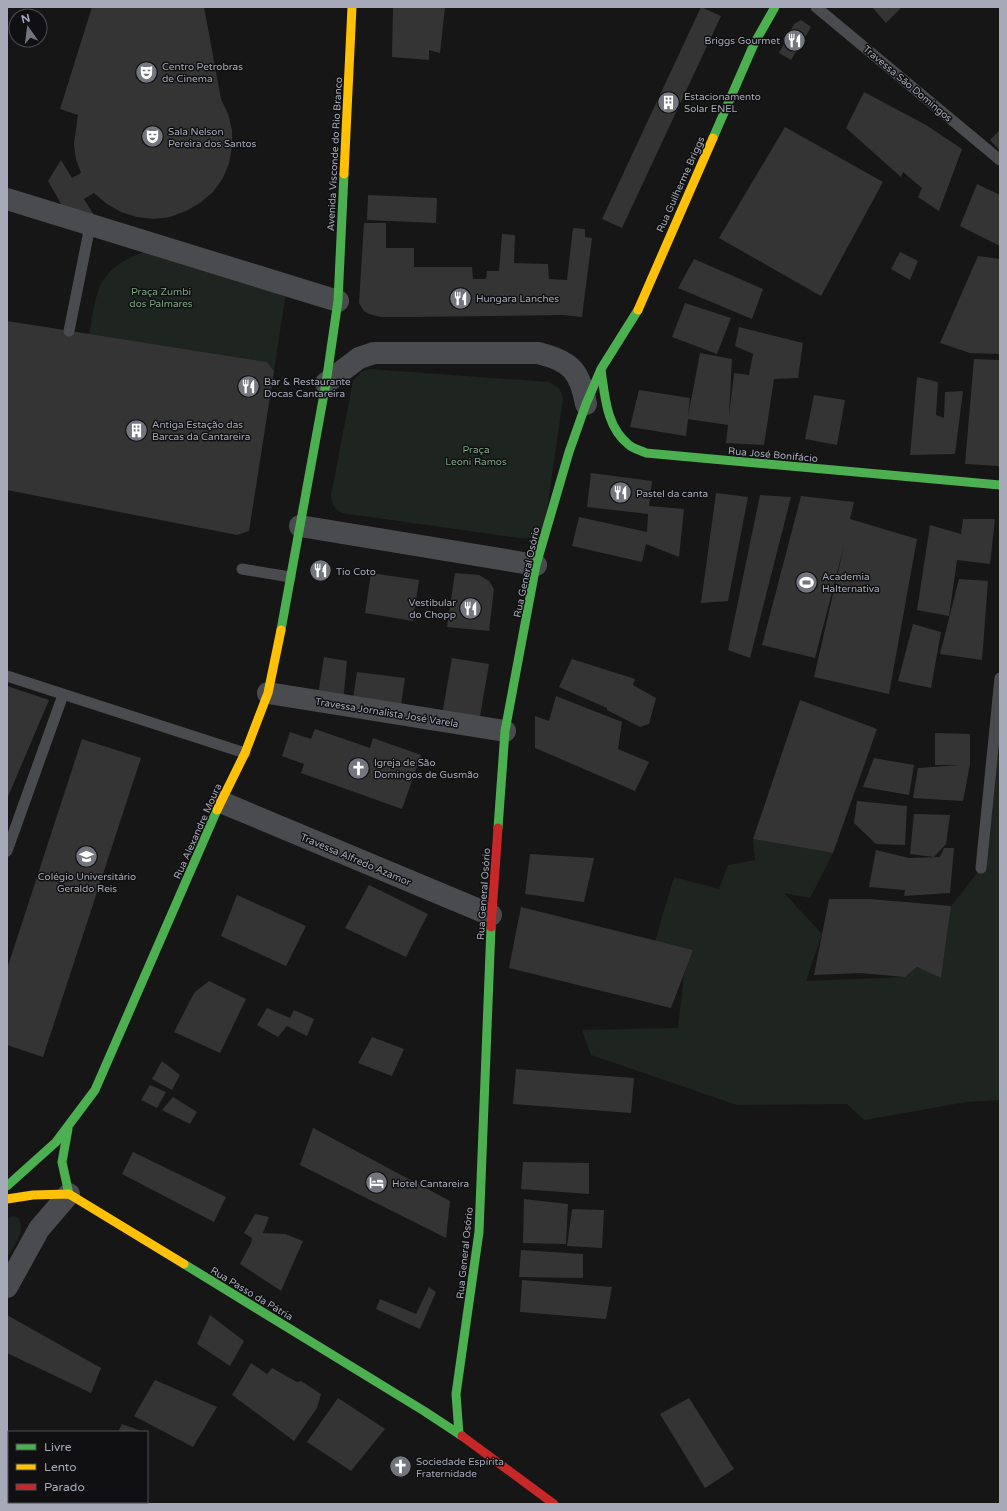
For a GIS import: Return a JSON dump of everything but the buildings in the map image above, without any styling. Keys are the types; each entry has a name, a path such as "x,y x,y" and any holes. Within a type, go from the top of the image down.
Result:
{"street":[{"name":"Avenida Visconde do Rio Branco","path":"338,301 352,7"},
{"name":"Rua Guilherme Briggs","path":"601,368 636,311 754,44 776,7"},
{"path":"7,199 90,226 338,301 326,383 300,526 536,565"},
{"path":"326,383 359,358 374,353 538,353 553,357 574,370 582,383 586,404"},
{"name":"Rua General Osório","path":"459,1434 453,1396 479,1232 492,915 505,731 536,565 569,452 586,404 601,368"},
{"name":"Rua José Bonifácio","path":"601,368 606,410 617,432 629,445 646,453 1000,485"},
{"name":"Rua Alexandre Moura","path":"68,1129 95,1090 245,753 268,693 284,616 300,526"},
{"name":"Travessa Jornalista José Varela","path":"268,693 505,731"},
{"name":"Travessa Alfredo Azamor","path":"222,802 492,915"},
{"path":"7,1186 34,1164 68,1129"},
{"path":"68,1129 62,1153 62,1169 69,1194"},
{"path":"7,1199 33,1195 69,1194"},
{"path":"7,1287 39,1229 69,1194"},
{"name":"Rua Passo da Pátria","path":"69,1194 424,1411 459,1434 554,1504"},
{"path":"424,1411 437,1404"}],"lane":[{"name":"Travessa São Domingos","path":"816,7 1000,160"},
{"path":"69,331 90,226"},
{"path":"242,569 290,576"},
{"path":"7,676 245,753"},
{"path":"981,868 1000,678"},
{"path":"7,851 63,695"}],"green space":[{"name":"Praça Zumbi dos Palmares","path":"160,247 287,286 274,371 267,362 89,334 96,298 100,286 105,278 118,265 126,260"},
{"name":"Praça Leoni Ramos","path":"370,369 549,382 557,386 563,399 545,524 538,534 528,538 519,538 342,513 337,510 333,504 331,495 353,381 361,372"},
{"path":"992,757 1000,758 1000,1100 967,1102 864,1120 847,1104 737,1105 591,1055 582,1030 678,1028 684,975 693,950 655,941 674,877 719,889 728,865 755,860 753,839 833,853 810,898 784,893 822,934 806,981 905,977 917,967 941,978 951,906 981,868"},
{"path":"14,1216 18,1218 21,1228 16,1243 7,1257 7,1219"}],"traffic: fast":[{"path":"713,138 754,44 775,7"},
{"path":"281,630 326,383 338,301 344,174"},
{"path":"498,828 505,731 536,565 569,452 586,404 601,369 638,310"},
{"path":"601,370 608,410 615,429 621,438 629,445 646,453 1000,485"},
{"path":"7,1186 56,1142 95,1090 217,810"},
{"path":"459,1434 456,1394 479,1232 491,927"},
{"path":"68,1129 62,1162 69,1194"},
{"path":"184,1264 424,1411 462,1436"}],"traffic: slow":[{"path":"344,174 352,7"},
{"path":"638,310 713,138"},
{"path":"217,810 245,753 268,693 281,630"},
{"path":"7,1199 33,1195 69,1194 184,1264"}],"traffic: jam":[{"path":"491,927 498,828"},
{"path":"462,1436 554,1504"}],"place":[{"name":"Briggs Gourmet","path":"795,40"},
{"name":"Centro Petrobras de Cinema","path":"147,72"},
{"name":"Estacionamento Solar ENEL","path":"669,102"},
{"name":"Sala Nelson Pereira dos Santos","path":"153,137"},
{"name":"Hungara Lanches","path":"460,298"},
{"name":"Bar & Restaurante Docas Cantareira","path":"249,387"},
{"name":"Antiga Estação das Barcas da Cantareira","path":"136,430"},
{"name":"Pastel da canta","path":"620,493"},
{"name":"Tio Coto","path":"321,571"},
{"name":"Academia Halternativa","path":"806,582"},
{"name":"Vestibular do Chopp","path":"471,608"},
{"name":"Igreja de São Domingos de Gusmão","path":"359,768"},
{"name":"Colégio Universitário Geraldo Reis","path":"87,856"},
{"name":"Hotel Cantareira","path":"376,1183"},
{"name":"Sociedade Espírita Fraternidade","path":"400,1467"}]}
